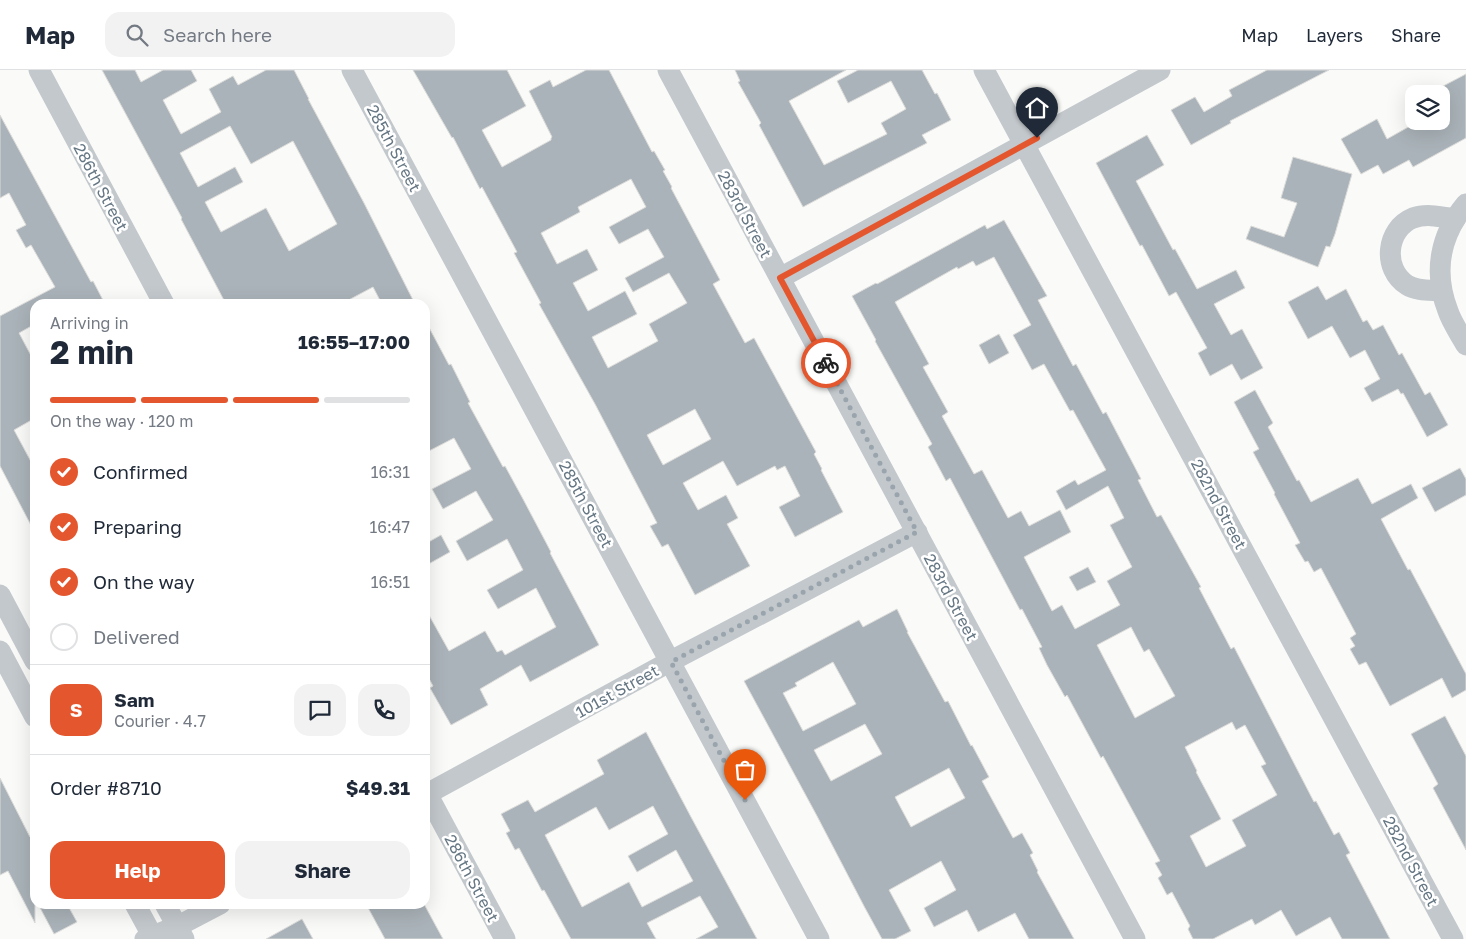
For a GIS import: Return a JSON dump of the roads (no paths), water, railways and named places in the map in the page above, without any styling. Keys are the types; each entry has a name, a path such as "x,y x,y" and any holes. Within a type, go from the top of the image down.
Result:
{"street":[{"name":"286th Street","path":"39,70 161,299"},
{"name":"285th Street","path":"352,70 819,939"},
{"name":"283rd Street","path":"668,70 1135,939"},
{"name":"282nd Street","path":"984,70 1453,939"},
{"path":"780,278 1160,70"},
{"path":"1461,212 1452,224 1442,248 1439,268 1441,291 1448,312 1466,345"},
{"path":"1441,291 1414,288 1407,285 1394,271 1390,261 1390,250 1396,233 1404,223 1414,218 1428,215 1461,212"},
{"name":"101st Street","path":"430,791 917,532"},
{"path":"0,596 30,652"},
{"path":"0,651 30,708"},
{"name":"286th Street","path":"430,800 505,939"},
{"path":"137,909 150,938 181,933 213,909"},
{"path":"168,909 181,933"}]}
